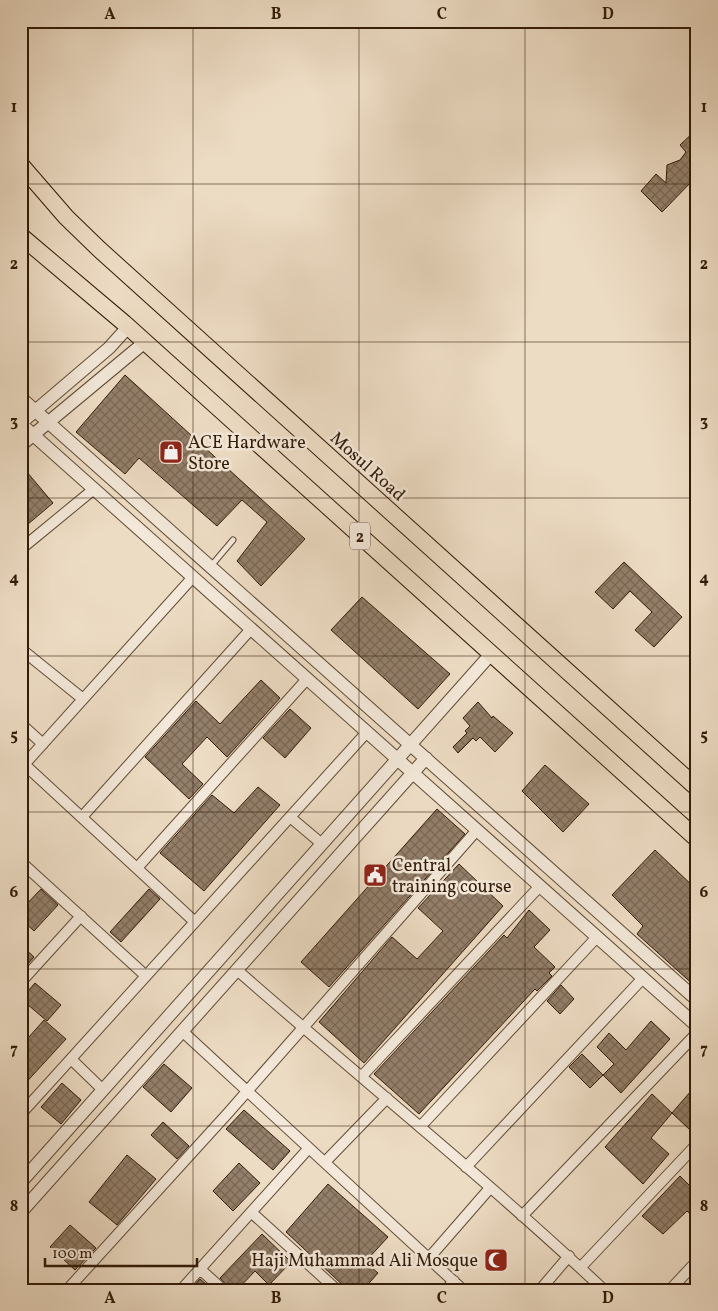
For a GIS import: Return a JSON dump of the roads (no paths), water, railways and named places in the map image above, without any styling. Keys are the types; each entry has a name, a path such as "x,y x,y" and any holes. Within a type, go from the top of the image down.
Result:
{"highway":[{"name":"Mosul Road","path":"21,164 26,174 99,249 697,788"},
{"name":"2","path":"21,236 145,342 697,839"}],"street":[{"path":"128,327 109,348 21,423 697,1026"},
{"path":"21,445 145,342"},
{"path":"109,348 120,361"},
{"path":"21,398 697,1000"},
{"path":"21,549 94,489"},
{"path":"193,577 23,766 82,817 196,922"},
{"path":"226,606 238,591"},
{"path":"82,817 252,629"},
{"path":"21,649 83,698"},
{"path":"21,1182 491,654"},
{"path":"137,868 307,679"},
{"path":"21,724 43,744"},
{"path":"21,1114 367,732"},
{"path":"21,1212 426,758"},
{"path":"290,817 322,844"},
{"path":"66,1290 247,1091 477,830"},
{"path":"22,865 146,976"},
{"path":"362,1076 540,886"},
{"path":"21,982 81,916"},
{"path":"420,1127 597,937"},
{"path":"615,953 628,939"},
{"path":"237,970 302,1028 362,1076 569,1256 604,1290"},
{"path":"466,1167 643,978"},
{"path":"182,1031 463,1290"},
{"path":"522,1216 697,1032"},
{"path":"71,1059 103,1090"},
{"path":"118,1074 133,1087"},
{"path":"324,1162 387,1098"},
{"path":"580,1267 697,1144"},
{"path":"181,1290 309,1148"},
{"path":"429,1258 490,1188"},
{"path":"251,1212 336,1290"},
{"path":"540,1290 569,1256"},
{"path":"670,1290 697,1261"},
{"path":"200,1269 223,1290"},
{"path":"446,1290 454,1281"}],"lane":[{"path":"210,566 233,540"}],"place":[{"name":"ACE Hardware Store","path":"171,452"},
{"name":"Central training course","path":"375,875"},
{"name":"Haji Muhammad Ali Mosque","path":"496,1260"}]}
